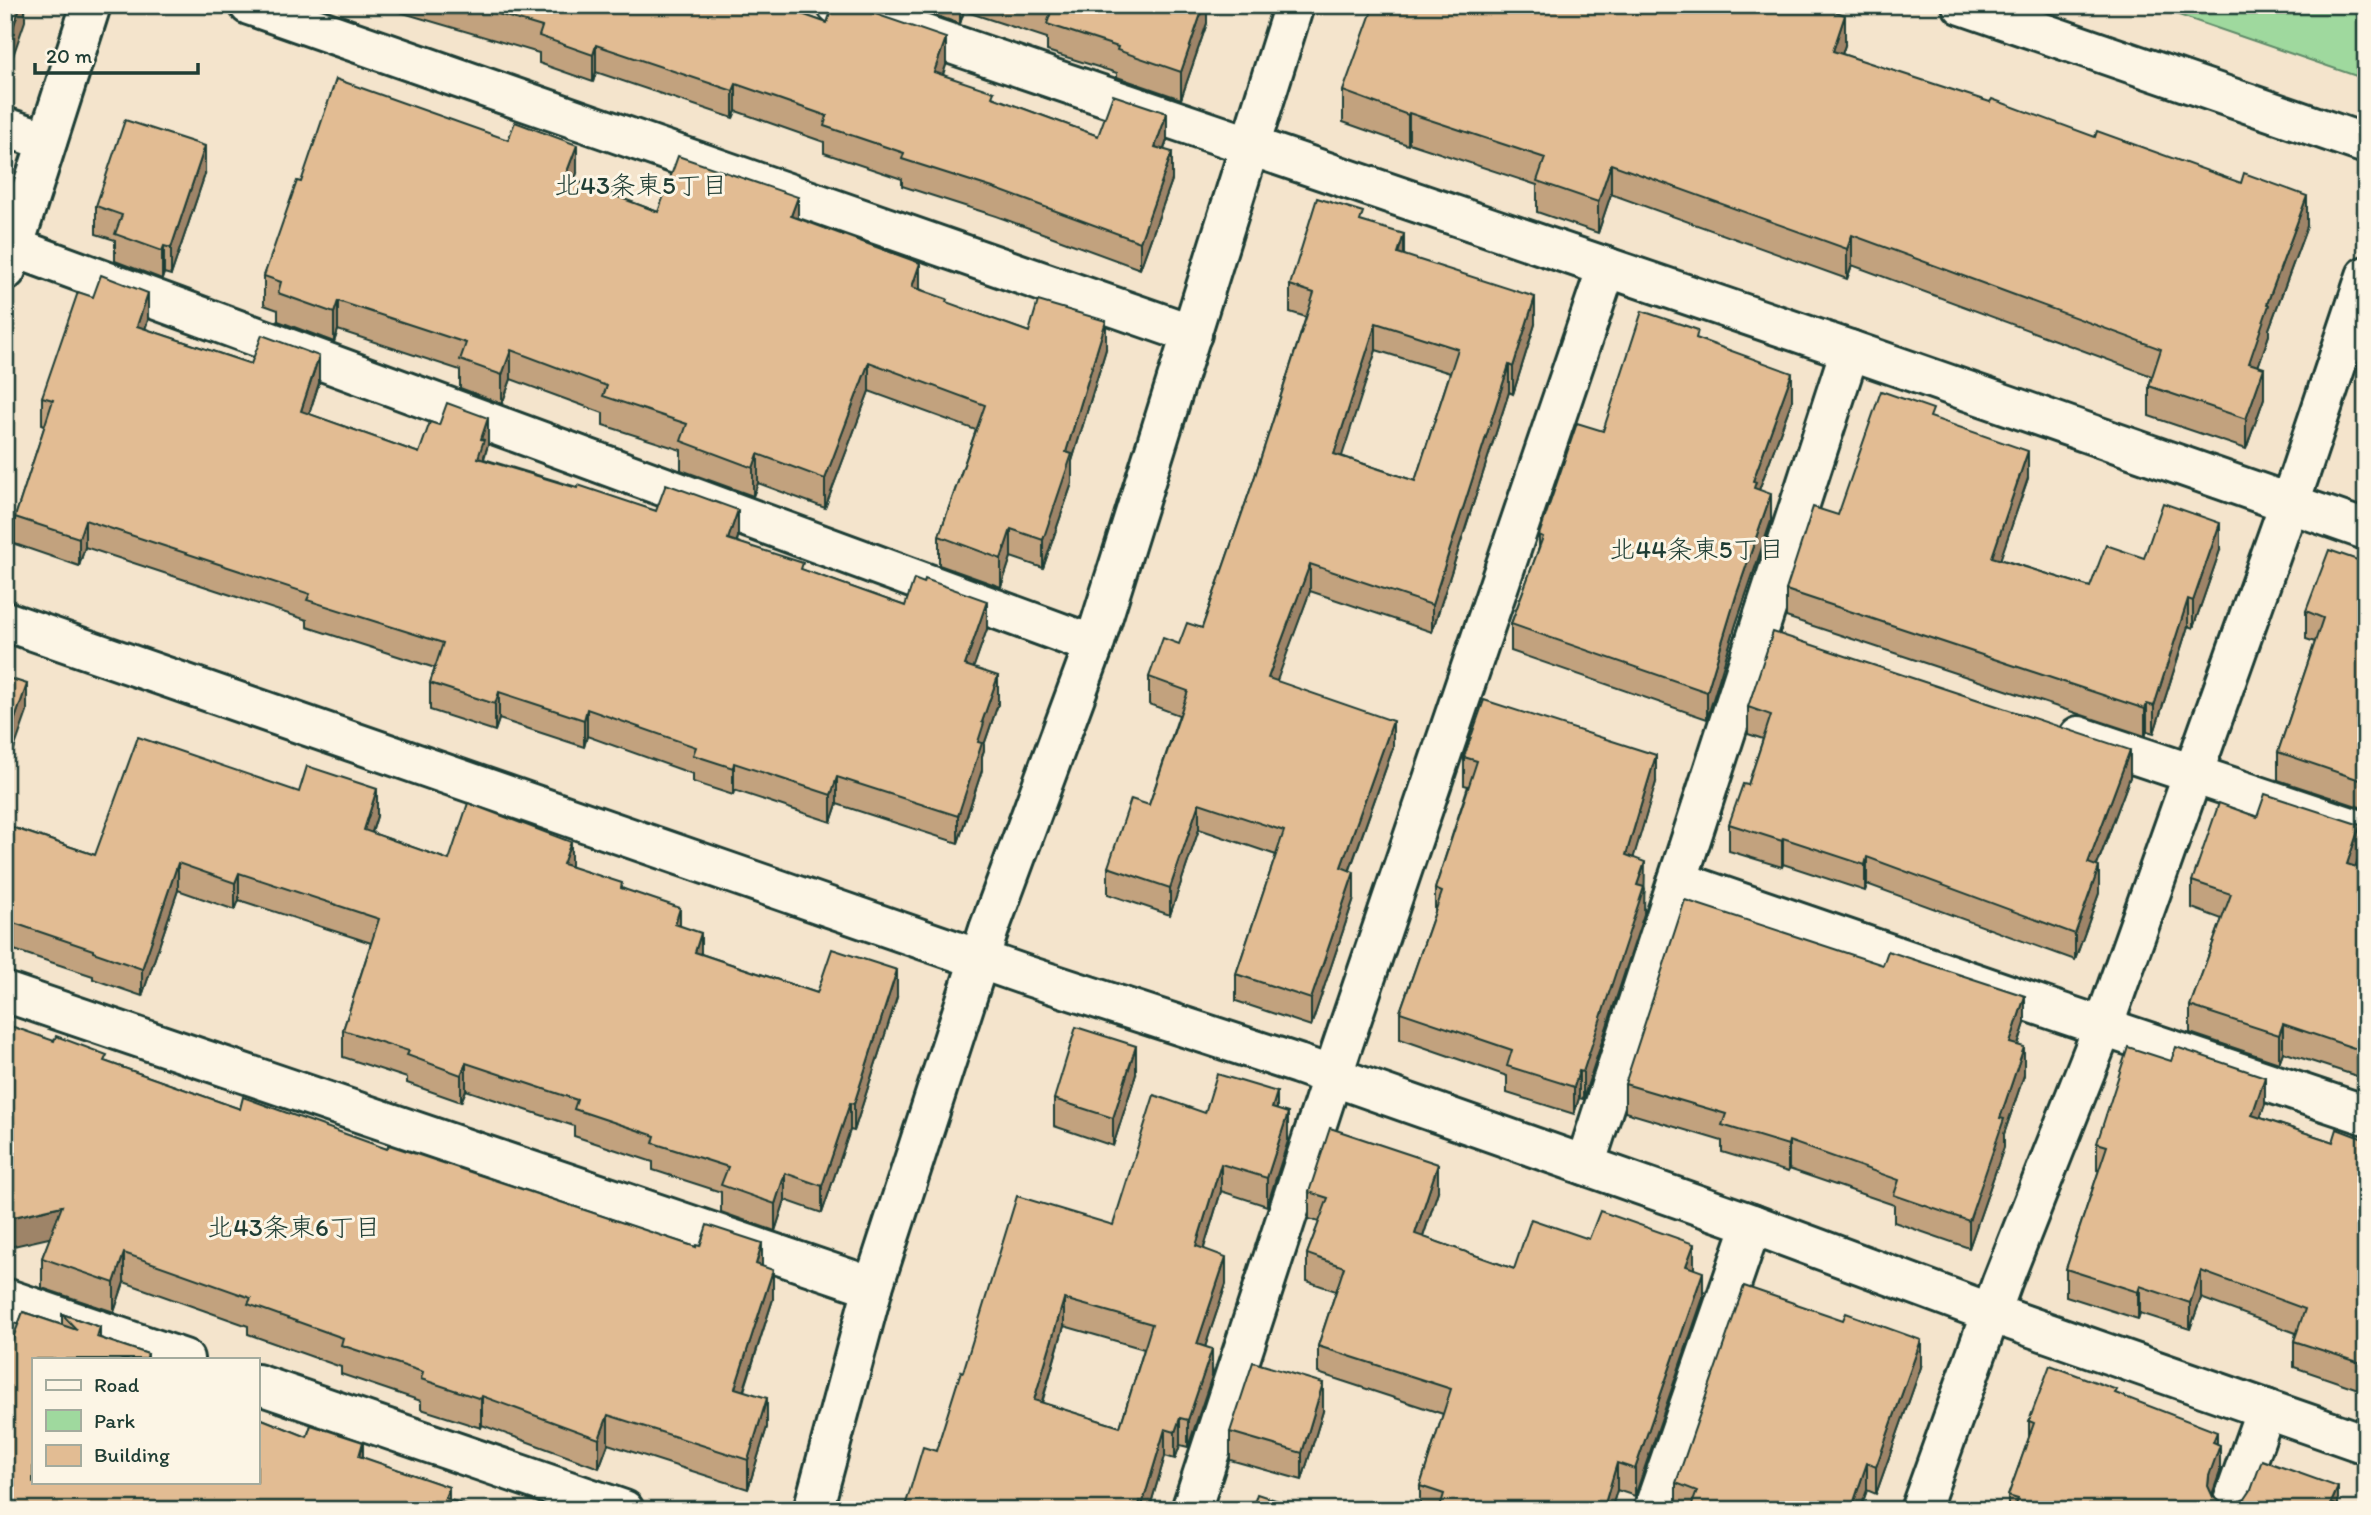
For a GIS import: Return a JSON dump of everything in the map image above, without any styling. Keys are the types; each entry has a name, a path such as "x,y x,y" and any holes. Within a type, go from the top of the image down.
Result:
{"street":[{"path":"91,5 9,259 1094,645"},
{"path":"249,5 1192,334"},
{"path":"837,5 1850,350 2366,530"},
{"path":"813,1510 873,1287 979,959 1094,645 1294,5"},
{"path":"1962,5 2366,144"},
{"path":"5,127 47,141"},
{"path":"1191,1510 1333,1076 1607,267"},
{"path":"1920,1510 1991,1313 2104,1027 2289,504 2366,276"},
{"path":"1585,1165 1850,350"},
{"path":"5,621 979,959 1333,1076 1752,1224 1991,1313 2366,1444"},
{"path":"1758,631 1797,643"},
{"path":"2049,726 2366,832"},
{"path":"1678,881 2366,1115"},
{"path":"5,992 873,1287"},
{"path":"1653,1510 1752,1224"},
{"path":"5,1298 181,1358"},
{"path":"259,1385 624,1510"},
{"path":"2230,1510 2266,1409"}],"green space":[{"path":"2159,5 2366,5 2366,76 2362,78 2158,8"}],"building":[{"path":"5,5 21,5 13,28 5,31"},
{"path":"468,5 776,5 827,23 833,5 849,5 946,38 934,72 994,92 992,97 1098,136 1113,95 1167,113 1155,147 1172,152 1140,242 996,189 902,159 904,153 824,126 827,116 736,84 733,91 596,45 593,55 539,36 542,27"},
{"path":"1031,5 1204,5 1181,72 1117,50 1118,47 1047,24 1051,12"},
{"path":"1374,5 1395,9 1397,5 1818,5 1845,15 1833,51 1990,102 1992,99 2095,137 2097,131 2241,183 2244,173 2307,196 2267,304 2269,305 2249,363 2264,368 2246,419 2149,386 2161,349 1852,235 1847,249 1611,164 1598,202 1537,181 1545,158 1409,113 1408,115 1343,91"},
{"path":"336,79 508,140 515,122 577,145 565,177 658,212 678,156 798,197 791,216 920,263 912,287 1029,332 1038,301 1106,321 1066,452 1072,454 1043,540 1011,529 1001,559 939,536 985,405 869,362 825,479 758,454 753,468 681,441 687,424 603,396 607,386 511,350 502,375 460,360 466,343 338,301 334,313 278,293 281,282 264,276 297,181 301,182"},
{"path":"125,120 205,146 171,248 164,246 162,251 115,234 122,215 96,206"},
{"path":"1317,198 1363,212 1360,221 1404,234 1398,253 1535,297 1513,367 1509,365 1432,605 1310,564 1268,678 1393,721 1341,867 1354,872 1311,999 1236,974 1284,831 1199,803 1170,888 1108,867 1131,799 1149,805 1188,691 1149,677 1163,638 1179,644 1187,623 1202,628 1314,293 1290,285","holes":["1376,323 1458,349 1415,481 1334,454"]},
{"path":"101,275 148,293 137,326 251,364 262,335 319,356 301,411 419,453 430,422 439,425 447,403 488,418 478,458 577,488 578,485 656,511 666,484 738,510 728,539 803,563 801,569 905,606 914,579 924,583 925,579 987,601 965,665 998,676 982,722 984,723 978,742 982,743 958,816 837,777 831,795 734,763 733,768 693,755 696,747 587,709 584,720 499,692 495,704 430,683 443,643 307,600 310,594 85,520 79,538 15,517 53,400 42,397 78,292 93,297"},
{"path":"1642,311 1698,330 1696,338 1792,373 1753,481 1756,482 1754,488 1771,494 1707,692 1511,624 1543,537 1539,535 1577,423 1603,431"},
{"path":"1881,391 1933,409 1930,417 2028,451 1992,557 2090,587 2106,545 2144,558 2163,503 2220,523 2193,601 2188,599 2154,706 2147,704 2145,709 1786,590 1813,507 1838,515"},
{"path":"2329,550 2366,563 2366,782 2278,752 2323,618 2306,611"},
{"path":"1773,632 2130,750 2088,863 2099,867 2075,934 1867,857 1865,865 1783,838 1782,841 1729,824 1743,784 1748,785 1771,715 1748,707"},
{"path":"5,677 27,684 5,748"},
{"path":"1484,700 1656,755 1626,855 1645,862 1637,885 1644,887 1583,1072 1579,1071 1574,1087 1507,1066 1512,1050 1400,1012 1442,892 1435,889 1477,761 1464,757"},
{"path":"138,737 299,792 307,766 377,789 364,830 449,860 468,803 571,842 563,864 622,883 621,888 680,908 675,924 701,933 695,952 817,993 832,949 897,970 854,1104 850,1103 822,1186 785,1173 775,1204 721,1185 728,1167 653,1143 655,1136 574,1109 577,1100 466,1063 461,1075 407,1055 409,1051 343,1030 379,919 239,873 235,883 178,863 142,969 5,920 5,825 95,855"},
{"path":"2265,794 2360,825 2347,864 2366,870 2366,1052 2283,1024 2279,1035 2190,1006 2231,894 2192,881 2219,803 2257,817"},
{"path":"1685,900 1883,965 1888,951 2025,996 2010,1043 2024,1047 2000,1118 2004,1119 1969,1221 1894,1195 1899,1180 1789,1141 1788,1145 1722,1125 1726,1114 1625,1084"},
{"path":"5,1024 54,1041 56,1036 107,1055 104,1061 240,1109 243,1097 387,1149 389,1145 696,1247 700,1246 707,1225 762,1243 756,1264 773,1270 735,1388 767,1398 748,1460 608,1415 599,1439 482,1396 481,1399 421,1379 423,1372 341,1345 343,1338 248,1304 251,1298 124,1253 114,1283 42,1258 62,1206 5,1219"},
{"path":"1076,1027 1136,1046 1113,1118 1054,1099"},
{"path":"2128,1047 2171,1061 2176,1047 2265,1077 2252,1115 2333,1142 2337,1129 2366,1140 2366,1350 2361,1363 2294,1341 2305,1309 2201,1271 2190,1303 2140,1286 2138,1292 2066,1269 2107,1146 2097,1143"},
{"path":"1217,1074 1277,1092 1272,1108 1288,1113 1267,1178 1221,1164 1196,1246 1226,1257 1197,1344 1212,1349 1188,1420 1180,1418 1175,1432 1165,1429 1143,1502 1140,1501 1138,1510 904,1510 923,1447 936,1451 1017,1196 1113,1225 1154,1095 1205,1113","holes":["1064,1299 1152,1324 1120,1427 1034,1400"]},
{"path":"1330,1128 1438,1164 1415,1234 1514,1269 1531,1219 1589,1239 1600,1211 1694,1244 1686,1266 1703,1272 1635,1469 1617,1463 1603,1510 1439,1510 1444,1494 1420,1486 1451,1389 1318,1346 1344,1267 1307,1254 1328,1198 1309,1192"},
{"path":"1744,1286 1843,1320 1846,1313 1921,1340 1876,1467 1867,1463 1851,1510 1690,1510 1697,1491 1676,1483"},
{"path":"23,1312 77,1330 62,1314 100,1327 97,1337 148,1354 146,1358 32,1358 32,1484 259,1484 259,1418 307,1437 311,1425 363,1442 359,1456 449,1487 445,1498 478,1510 5,1510 5,1359"},
{"path":"1253,1362 1323,1383 1302,1453 1230,1432"},
{"path":"2050,1365 2217,1432 2213,1442 2220,1445 2208,1486 2213,1497 2222,1503 2233,1504 2245,1499 2262,1460 2338,1487 2331,1503 2349,1510 2014,1510 2018,1499 2008,1496 2034,1423 2029,1421"},
{"path":"1257,1494 1306,1510 1252,1510"}],"district":[{"name":"北43条東5丁目","path":"641,185"},
{"name":"北44条東5丁目","path":"1697,549"},
{"name":"北43条東6丁目","path":"294,1227"}]}
